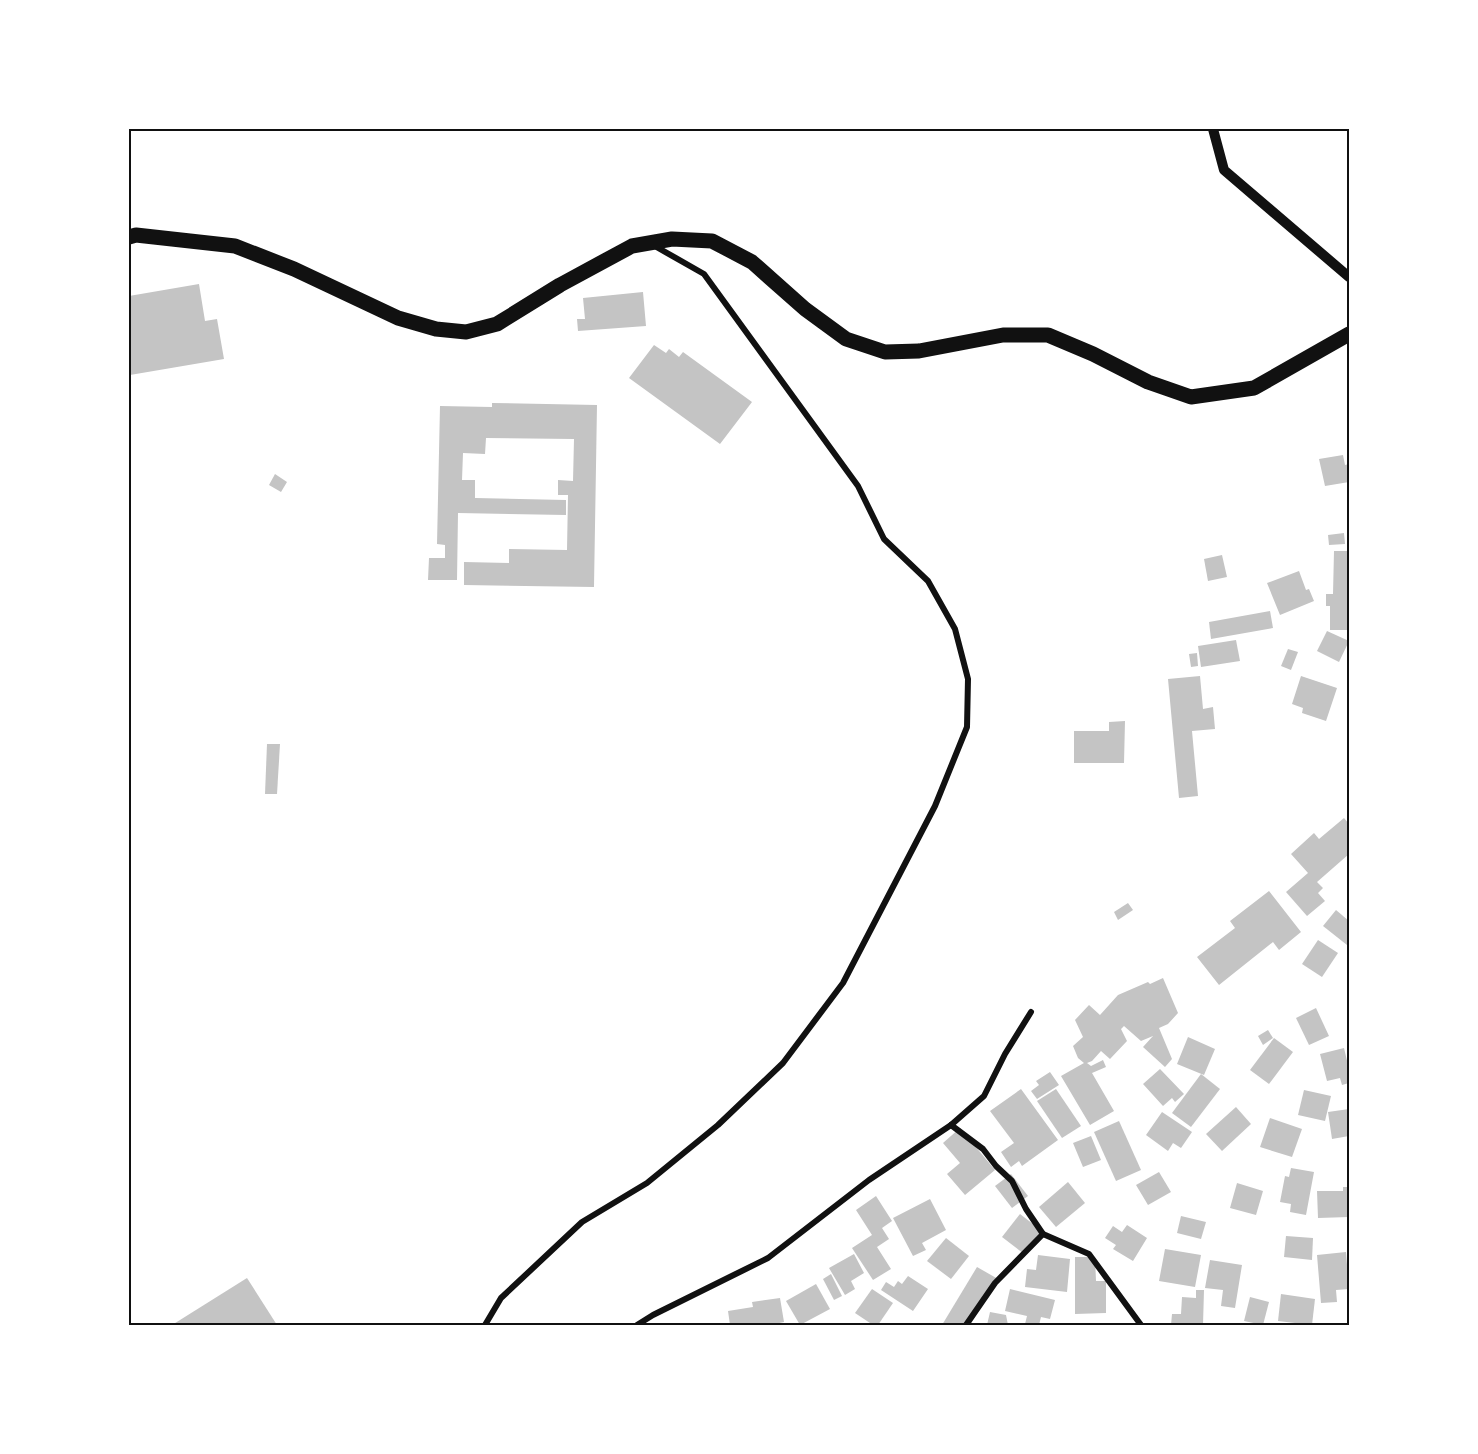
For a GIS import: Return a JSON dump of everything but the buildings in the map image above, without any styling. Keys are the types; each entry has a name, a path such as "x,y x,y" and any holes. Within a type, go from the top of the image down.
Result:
{"main road":[{"path":"129,237 136,235 235,246 294,268 398,318 436,329 466,332 497,324 560,285 632,246 672,239 712,241 752,262 805,309 846,339 885,352 919,351 1003,335 1048,335 1093,354 1148,382 1191,397 1254,388 1349,334"}],"street":[{"path":"1213,129 1224,170 1349,277"},
{"path":"485,1325 501,1298 582,1222 647,1183 718,1125 783,1063 843,983 935,806 967,727 968,679 955,629 928,581 884,539 858,486 704,274 650,243"},
{"path":"637,1325 768,1258 869,1180 951,1125 984,1096 1005,1054 1031,1012"},
{"path":"951,1125 983,1149 1012,1181 1026,1209 1043,1234 1089,1254 1141,1325"},
{"path":"966,1325 995,1283 1043,1234"}]}
